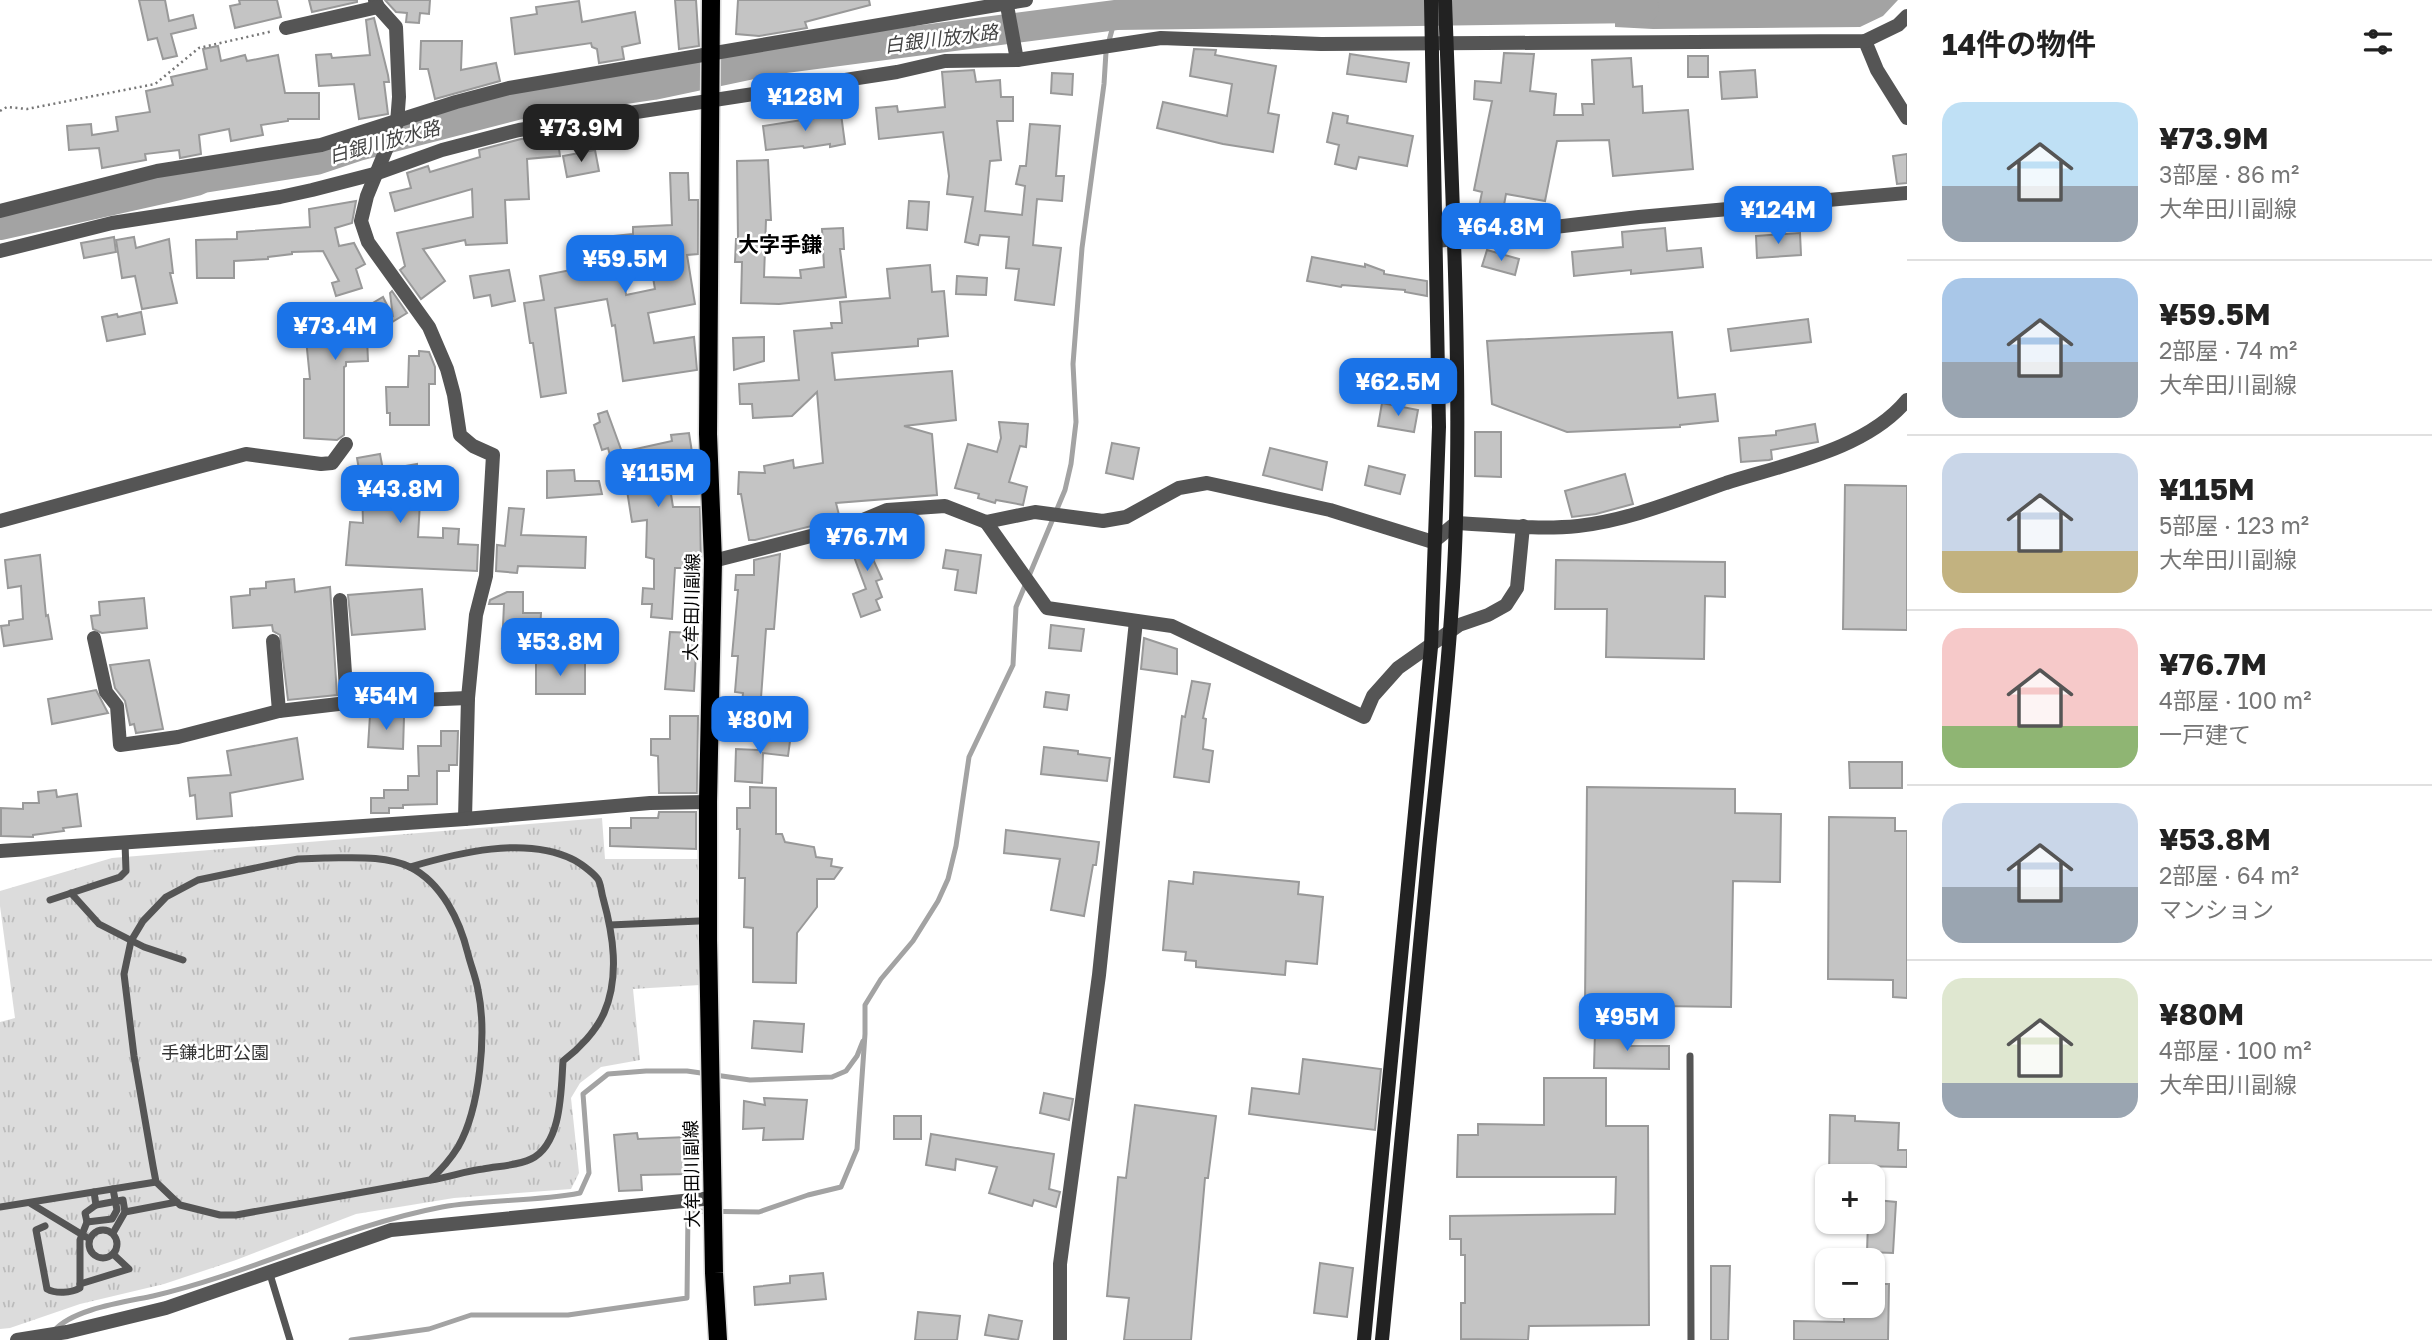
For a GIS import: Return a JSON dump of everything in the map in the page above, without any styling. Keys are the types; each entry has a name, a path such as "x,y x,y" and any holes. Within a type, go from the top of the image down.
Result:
{"main road":[{"name":"大牟田川副線","path":"711,0 708,434 713,561 708,802 713,1198 718,1340"}],"street":[{"path":"1382,1340 1456,523 1453,238 1439,43 1431,0"},
{"path":"1364,1340 1431,647 1439,428 1439,43 1445,0"},
{"path":"286,28 377,3 396,27 399,97 397,123 367,196 361,221 368,243 429,327 447,369 460,435 473,446 493,455 486,576 476,615 468,698 465,819"},
{"path":"0,211 157,171 321,145 509,88 1013,3 1017,56"},
{"path":"0,251 112,223 280,197 378,173 442,150 519,130 710,98 897,72 945,61 1017,56 1161,38 1321,44 1865,41 1898,25 1907,16"},
{"path":"1865,41 1877,70 1907,118"},
{"path":"1437,241 1720,209 1907,192"},
{"path":"1433,542 1456,523 1578,526 1655,509 1711,488 1823,453 1882,423 1895,414 1907,400"},
{"path":"0,521 246,454 321,464 332,463 346,444"},
{"path":"713,561 846,527 887,510 945,506 986,522 1035,512 1103,521 1126,517 1179,488 1208,483 1330,510 1433,542"},
{"path":"986,522 1047,608 1172,626 1364,717 1373,696 1398,668 1459,625 1488,615 1506,604 1517,588 1523,526"},
{"path":"340,600 347,703"},
{"path":"1060,1340 1060,1264 1099,975 1136,621"},
{"path":"94,638 106,692 117,706 120,745 178,737 279,711 347,703 468,698"},
{"path":"273,640 279,711"},
{"path":"0,851 465,819 650,803 708,802"},
{"path":"18,1340 67,1332 166,1308 391,1230 713,1198"}],"lane":[{"path":"50,900 120,877 126,871 125,843"},
{"path":"410,867 475,851 514,848 551,851 574,860 598,879 614,952 609,996 598,1024 563,1061 559,1105 550,1140 534,1158 520,1163 481,1169 430,1180 236,1215 196,1211 177,1202 156,1182 134,1056 124,974 131,941 143,921 176,890 210,876 298,859 379,859 410,867 437,890 456,919 478,990 481,1014 479,1068 470,1118 459,1145 443,1168 430,1180"},
{"path":"71,893 99,924 131,941 183,960"},
{"path":"610,925 699,921"},
{"path":"1690,1056 1691,1340"},
{"path":"0,1207 156,1182"},
{"path":"87,1222 112,1219 117,1210 113,1189"},
{"path":"94,1192 96,1205"},
{"path":"46,1226 36,1230 41,1279 52,1292 77,1290 80,1284 79,1249 86,1237 104,1229 113,1233 118,1241 113,1254 104,1258 95,1256 86,1237 85,1213 96,1205 123,1200 125,1212 113,1233"},
{"path":"125,1212 177,1202"},
{"path":"29,1203 86,1237"},
{"path":"80,1284 129,1269 113,1254"},
{"path":"269,1271 290,1340"}],"path":[{"path":"0,111 7,107 27,109 155,84 199,48 286,28"}],"green space":[{"name":"手鎌北町公園","path":"602,818 605,859 698,859 700,985 633,989 640,1060 601,1067 580,1083 571,1098 579,1173 571,1189 454,1198 356,1214 236,1260 164,1284 80,1304 0,1329 0,1022 15,1018 0,891 112,858"}],"shaded area":[{"path":"1605,0 1898,0 1883,16 1860,27 1653,29 1615,27 1615,17 1604,16"}],"building":[{"path":"139,0 165,0 169,21 193,15 196,28 171,34 177,56 163,59 157,38 148,40"},
{"path":"239,0 277,0 281,17 235,28 230,6 240,4"},
{"path":"309,0 357,0 357,2 312,12"},
{"path":"385,0 430,0 429,14 420,13 419,23 406,22 407,13 396,12"},
{"path":"675,0 696,0 699,46 679,49"},
{"path":"738,0 869,0 870,5 805,22 807,28 759,36 736,34"},
{"path":"579,1 582,22 635,12 640,43 622,47 624,59 599,63 597,49 592,47 591,43 515,54 511,18 537,14 536,7"},
{"path":"374,18 388,75 389,82 384,82 388,114 359,119 354,84 319,86 316,55 331,54 332,58 370,55 366,20"},
{"path":"421,41 462,41 461,70 496,63 500,81 435,99 428,69 420,69"},
{"path":"218,46 221,61 245,55 247,61 278,55 285,93 319,93 319,119 288,119 261,125 263,135 231,141 229,129 199,135 201,154 180,158 179,150 145,154 146,160 102,168 99,148 69,150 67,126 91,124 92,135 118,131 116,117 150,112 146,91 173,85 171,77 207,69 203,49"},
{"path":"1194,49 1216,50 1215,55 1276,66 1268,113 1279,115 1273,152 1223,144 1157,128 1163,102 1227,116 1232,84 1190,76"},
{"path":"1504,53 1534,54 1530,91 1556,94 1554,115 1583,115 1582,104 1594,104 1592,60 1631,58 1633,87 1642,86 1643,113 1688,110 1693,169 1613,176 1609,140 1557,141 1545,201 1506,194 1502,216 1478,212 1482,192 1474,190 1492,101 1474,99 1475,81 1501,83"},
{"path":"1350,54 1409,63 1406,82 1347,74"},
{"path":"1688,56 1708,56 1708,77 1688,77"},
{"path":"974,70 976,82 1000,80 1001,97 1013,97 1013,121 997,121 1001,160 990,161 985,211 1022,215 1025,186 1016,184 1020,166 1026,166 1030,124 1060,126 1056,176 1064,176 1062,201 1037,199 1033,245 1061,248 1054,305 1015,300 1019,269 1006,268 1009,237 980,235 978,245 965,242 973,197 947,194 949,176 943,132 879,139 876,108 897,106 898,112 945,107 942,72"},
{"path":"1755,70 1757,97 1722,99 1720,72"},
{"path":"1052,73 1073,74 1072,95 1051,93"},
{"path":"1333,113 1348,116 1347,123 1413,136 1407,166 1359,157 1356,169 1335,164 1339,145 1327,142"},
{"path":"841,114 845,144 766,150 763,126"},
{"path":"557,135 560,156 527,159 529,199 505,200 507,243 466,245 465,240 423,249 445,281 421,299 400,270 405,266 397,233 473,217 472,189 395,211 390,193 411,188 407,173 428,166 430,172 480,157 479,150 521,139"},
{"path":"595,150 599,171 567,177 563,156"},
{"path":"1907,154 1907,183 1897,184 1893,156"},
{"path":"768,160 771,220 766,220 764,277 801,278 800,270 824,267 822,229 843,228 844,249 840,249 846,297 779,304 741,303 742,262 735,262 738,239 737,161"},
{"path":"670,173 688,173 689,200 698,200 698,254 687,255 695,304 648,313 654,343 694,337 697,370 623,381 615,325 612,326 607,299 555,308 566,393 541,397 524,303 544,300 540,276 571,270 568,256 597,252 595,238 633,234 633,227 672,225","holes":["651,266 655,289 626,295 623,268"]},
{"path":"356,201 352,223 335,228 339,246 354,243 365,264 356,269 362,288 336,296 332,283 339,281 323,251 292,252 268,259 234,261 234,278 197,278 196,240 237,239 237,232 310,227 309,209"},
{"path":"909,201 929,202 927,230 907,228"},
{"path":"1665,228 1667,251 1701,248 1703,267 1574,276 1572,252 1623,247 1622,232"},
{"path":"1800,233 1801,255 1757,258 1756,236"},
{"path":"114,237 116,252 84,258 81,243"},
{"path":"134,237 136,248 169,239 173,273 170,273 177,303 142,309 135,276 122,278 116,240"},
{"path":"1487,250 1519,259 1515,275 1482,266"},
{"path":"1312,257 1365,267 1365,264 1384,271 1384,274 1427,281 1427,296 1405,290 1341,287 1307,281"},
{"path":"930,265 932,292 944,291 948,336 918,339 918,346 832,353 835,380 952,371 956,420 904,426 932,434 937,495 836,503 840,519 749,540 741,494 738,494 739,472 765,473 764,466 793,460 794,468 823,463 817,392 792,416 753,418 752,404 740,404 739,384 799,380 794,331 832,328 831,323 842,323 840,302 890,298 887,269"},
{"path":"509,270 515,301 492,306 490,295 474,298 470,276"},
{"path":"957,276 987,278 986,295 956,294"},
{"path":"392,291 407,313 384,327 383,324 383,337 367,338 368,361 346,362 344,367 344,435 337,440 304,438 304,379 310,379 306,339 298,340 294,312 338,307 340,323 381,321 371,304 383,297 393,317"},
{"path":"141,312 145,334 107,341 102,317"},
{"path":"1808,319 1811,342 1731,351 1728,329"},
{"path":"1672,332 1678,398 1715,394 1718,421 1680,427 1567,432 1492,404 1487,341"},
{"path":"764,337 764,361 734,370 733,338"},
{"path":"419,351 429,352 435,367 435,384 429,384 429,425 390,425 386,387 408,387 409,356 419,356"},
{"path":"1382,403 1418,410 1414,432 1378,426"},
{"path":"607,411 622,452 672,441 671,435 689,433 694,465 667,469 673,507 700,507 701,568 675,568 672,619 651,617 652,604 642,604 643,588 654,589 654,559 646,557 647,520 632,522 625,478 617,481 608,448 602,450 594,425 600,422 598,414"},
{"path":"999,422 1028,424 1026,447 1020,446 1009,482 1027,487 1023,505 996,500 995,503 978,498 979,494 955,488 968,444 997,452 1001,438"},
{"path":"1815,424 1818,442 1771,450 1772,459 1769,460 1741,462 1739,438 1776,435 1776,431"},
{"path":"1475,432 1501,432 1501,477 1475,476"},
{"path":"1112,443 1139,448 1133,479 1106,473"},
{"path":"1270,448 1327,462 1322,490 1263,475"},
{"path":"380,454 383,470 417,464 422,467 418,537 443,538 443,528 459,529 458,544 478,545 477,571 346,565 350,522 363,523 362,487 357,458"},
{"path":"1369,466 1405,475 1400,494 1365,485"},
{"path":"574,470 575,481 599,481 602,494 547,498 547,471"},
{"path":"1625,474 1633,504 1572,517 1565,491"},
{"path":"1845,485 1907,486 1907,630 1843,629"},
{"path":"509,508 524,509 521,535 586,537 585,568 518,566 517,573 496,571 497,545 505,546"},
{"path":"872,530 878,556 872,557 882,579 876,581 882,597 876,600 880,610 861,617 853,594 866,589 850,546 854,545 852,535"},
{"path":"946,550 981,555 976,593 955,590 958,570 943,568"},
{"path":"780,554 774,629 766,629 761,698 764,699 763,714 741,712 743,693 735,692 738,656 732,656 738,590 735,590 736,575 754,575 754,560"},
{"path":"40,555 46,616 48,615 52,639 4,646 1,626 9,625 9,621 23,619 21,586 8,588 5,560"},
{"path":"1556,560 1725,562 1725,597 1705,596 1704,659 1606,657 1607,609 1555,609"},
{"path":"294,579 295,592 330,587 337,695 288,700 280,635 273,631 272,625 233,628 231,597 250,595 250,589 266,588 266,582"},
{"path":"422,589 425,629 352,635 348,595"},
{"path":"507,592 523,592 523,613 541,613 539,650 502,648 504,604 489,604 490,600"},
{"path":"144,598 147,628 102,633 93,629 91,616 100,615 99,602"},
{"path":"1051,625 1084,629 1081,651 1049,648"},
{"path":"670,632 697,633 694,691 665,689"},
{"path":"1144,638 1177,649 1177,674 1141,669"},
{"path":"149,660 163,729 136,733 134,724 130,725 125,701 115,688 110,665"},
{"path":"536,663 585,663 585,694 536,694"},
{"path":"1192,681 1210,684 1203,718 1206,719 1203,749 1213,751 1209,782 1174,777 1182,716 1185,717"},
{"path":"96,690 108,713 52,724 48,699"},
{"path":"1046,692 1069,695 1067,710 1044,707"},
{"path":"370,715 404,717 403,749 368,747"},
{"path":"670,716 698,716 697,793 659,793 658,756 651,755 651,739 670,739"},
{"path":"441,731 458,731 457,765 449,765 449,771 437,771 437,804 403,805 403,808 389,808 389,813 371,813 371,798 384,798 384,790 408,790 408,776 419,776 418,746 441,746"},
{"path":"760,731 791,734 788,756 763,753 762,783 735,781 736,749 758,750"},
{"path":"297,738 303,779 230,793 232,816 197,819 195,795 190,796 188,778 231,775 227,751"},
{"path":"1044,747 1110,758 1107,781 1041,774"},
{"path":"1849,762 1902,762 1902,788 1850,788"},
{"path":"750,787 776,788 776,834 782,834 785,842 814,847 816,857 832,859 831,866 842,868 834,879 817,879 817,907 797,933 796,983 753,982 753,928 744,927 745,878 739,878 740,829 737,829 737,808 750,808"},
{"path":"1587,787 1735,789 1735,813 1781,814 1780,882 1733,881 1731,1007 1585,1005"},
{"path":"56,790 57,797 77,794 81,826 33,837 1,836 1,808 23,809 23,803 39,803 38,792"},
{"path":"659,812 696,812 696,849 610,846 610,828 631,828 631,818 658,818"},
{"path":"1829,817 1895,818 1895,831 1907,831 1907,998 1893,997 1893,980 1828,979"},
{"path":"1006,830 1099,842 1084,916 1051,910 1060,859 1004,853"},
{"path":"1194,872 1299,882 1298,894 1323,897 1317,964 1286,961 1285,975 1196,967 1196,961 1185,960 1186,952 1163,950 1169,881 1193,884"},
{"path":"754,1021 804,1024 802,1052 752,1048"},
{"path":"1595,1031 1629,1032 1629,1046 1669,1046 1669,1069 1594,1068"},
{"path":"1303,1059 1381,1069 1375,1130 1249,1114 1252,1088 1299,1094"},
{"path":"1544,1078 1606,1078 1606,1126 1648,1126 1649,1325 1529,1326 1528,1340 1461,1339 1461,1303 1465,1303 1465,1255 1461,1255 1461,1239 1450,1239 1450,1216 1615,1214 1616,1177 1457,1177 1458,1135 1478,1135 1478,1124 1544,1125"},
{"path":"1044,1093 1073,1099 1069,1120 1040,1113"},
{"path":"764,1098 807,1100 803,1139 763,1140 764,1128 743,1129 744,1101 765,1105"},
{"path":"1135,1105 1216,1116 1208,1178 1205,1178 1191,1340 1124,1340 1129,1298 1107,1296 1118,1177 1126,1178"},
{"path":"1830,1115 1855,1116 1855,1121 1899,1123 1898,1150 1907,1150 1907,1167 1885,1167 1885,1164 1829,1164"},
{"path":"894,1116 921,1116 921,1139 894,1139"},
{"path":"637,1133 638,1139 687,1137 688,1174 641,1175 642,1190 619,1191 614,1135"},
{"path":"931,1134 1054,1154 1049,1189 1060,1192 1056,1207 1034,1200 1032,1206 989,1193 997,1167 956,1159 955,1170 926,1165"},
{"path":"1885,1201 1896,1202 1893,1253 1885,1253 1885,1248 1867,1248 1868,1234 1885,1234"},
{"path":"1320,1263 1353,1268 1347,1317 1314,1313"},
{"path":"1711,1266 1730,1266 1728,1340 1711,1340"},
{"path":"823,1273 826,1299 755,1305 754,1287 790,1283 790,1276"},
{"path":"1885,1284 1889,1284 1888,1340 1794,1340 1794,1321 1844,1322 1844,1318 1885,1318"},
{"path":"918,1312 960,1316 957,1340 915,1340"},
{"path":"989,1315 1022,1321 1018,1340 985,1335"}],"waterway":[{"name":"白銀川放水路","path":"0,225 203,178 316,160 358,146 517,105 653,85 777,59 1116,15 1644,8"},
{"path":"351,1340 429,1329 471,1315 568,1315 687,1298 688,1211 759,1212 841,1187 857,1149 865,1005 881,979 913,941 938,901 948,879 956,846 969,757 1013,665 1016,607 1065,490 1076,422 1073,364 1082,248 1106,52 1116,15"},
{"path":"54,1331 62,1323 86,1312 226,1275 405,1215 459,1204 580,1193 589,1173 583,1094 608,1074 687,1071 750,1080 832,1077 846,1071 857,1056 863,1041"}],"district":[{"name":"大字手鎌","path":"780,244"}]}
